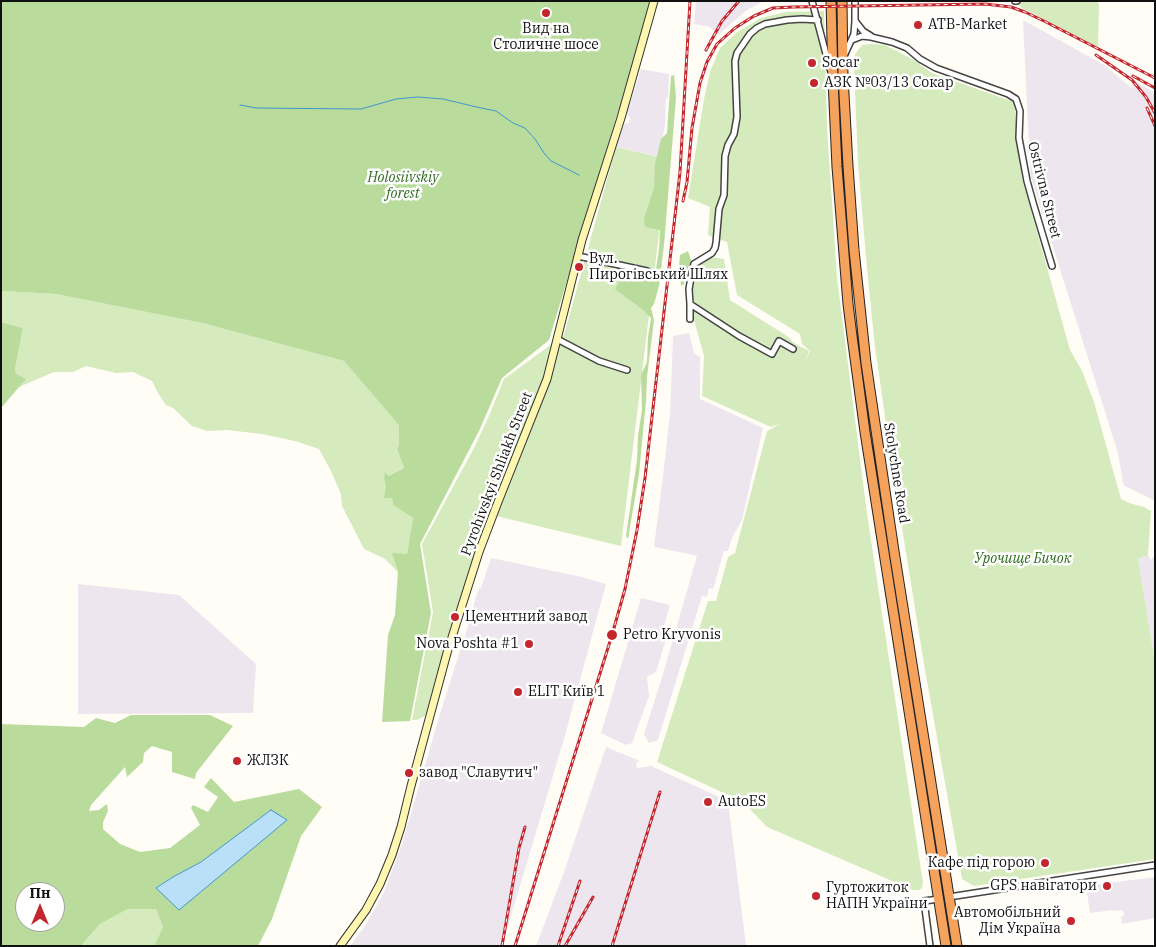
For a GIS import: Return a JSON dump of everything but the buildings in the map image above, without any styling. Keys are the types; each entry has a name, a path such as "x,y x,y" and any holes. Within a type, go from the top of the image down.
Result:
{"highway":[{"name":"Stolychne Road","path":"831,1 837,166 848,304 867,442 946,946"},
{"name":"Stolychne Road","path":"842,1 848,166 854,250 866,363 957,946"}],"street":[{"name":"Pyrohivskyi Shliakh Street","path":"340,946 366,910 380,884 392,855 447,653 479,552 548,379 582,240 621,118 654,1"},
{"path":"812,1 833,80"},
{"path":"843,58 852,40 855,22 855,1"},
{"path":"690,319 689,289 694,264 712,253 716,243 719,209 724,195 725,156 734,134 737,117 735,61 737,53 750,34 764,24 787,20 818,20"},
{"name":"Ostrivna Street","path":"855,22 871,37"},
{"name":"Ostrivna Street","path":"852,40 862,36 892,42 907,48 920,59 936,68 1008,94 1016,99 1020,111 1019,138 1027,181 1052,266"},
{"path":"578,256 647,271"},
{"path":"690,304 739,336 772,354 779,341 793,349"},
{"path":"557,339 599,362 627,370"},
{"path":"949,897 1155,865"},
{"path":"930,946 924,902 938,899"}],"shaded area":[{"path":"696,1 764,1 747,10 718,35 710,27 694,24"},
{"path":"1023,20 1106,66 1131,88 1136,82 1155,93 1155,501 1125,486 1123,483 1118,453 1030,174 1030,160 1026,148 1029,147"},
{"path":"641,69 669,74 665,124 660,154 657,156 616,147 624,124 629,123 630,118 627,113"},
{"path":"689,333 694,353 700,357 700,399 763,428 742,520 732,538 728,551 724,551 713,589 709,588 707,597 702,596 658,740 649,743 644,734 697,556 654,547 670,414 673,336"},
{"path":"1148,555 1151,560 1155,555 1155,662 1138,559"},
{"path":"491,558 582,577 606,584 564,739 502,946 350,946 365,926 384,892 402,844 476,597"},
{"path":"78,584 179,595 256,664 253,713 78,714"},
{"path":"641,598 670,605 661,630 668,633 656,672 647,677 649,696 632,743 626,745 601,733"},
{"path":"606,747 640,761 636,763 637,768 651,766 728,801 746,946 536,946 564,872"},
{"path":"1155,877 1155,918 1122,924 1121,916 1124,916 1123,910 1090,913 1086,886"}],"green space":[{"name":"Holosiivskiy forest","path":"1,1 650,1 646,20 549,340 502,378 479,431 420,544 431,613 410,721 382,722 388,635 395,615 398,572 392,553 407,554 413,518 393,505 392,498 384,498 386,486 385,472 389,476 404,468 397,449 399,444 399,425 344,361 202,323 56,294 1,291"},
{"path":"1021,1 1097,1 1099,5 1098,47 1020,7"},
{"path":"824,11 827,127 837,278 867,514 923,883 922,888 919,890 913,890 767,827 743,802 657,762 708,601 716,601 728,557 735,553 767,431 782,423 771,427 702,396 704,356 687,295 696,263 710,257 724,259 730,300 809,351 805,363 810,351 802,344 800,334 737,295 727,242 708,235 710,207 688,198 710,72 720,48 736,33 761,18 785,12"},
{"name":"Урочище Бичок","path":"862,45 885,45 914,60 932,73 1014,102 1022,178 1070,350 1082,371 1094,402 1121,499 1151,511 1148,555 1138,559 1155,662 1155,859 974,886 962,879 924,664 875,347 858,163 854,66 855,54"},
{"path":"674,75 676,98 664,245 659,286 651,308 654,320 639,474 628,539 626,536 642,410 641,375 647,362 651,318 615,289 622,277 633,272 652,278 656,269 660,230 645,227 644,219 654,188 655,164 661,139 667,133 671,76"},
{"path":"616,147 668,159 621,546 492,515 478,552 425,716 412,720 433,612 422,544 473,450 504,379 564,335"},
{"path":"688,251 692,263 686,272 684,284 681,286 680,255"},
{"path":"1,291 56,294 202,323 344,361 399,424 399,444 397,449 404,468 389,476 386,473 384,479 393,505 413,518 407,555 393,554 398,572 385,559 364,549 342,506 341,494 319,449 295,441 262,434 227,430 207,431 192,426 173,408 166,405 152,381 133,372 116,373 86,366 73,372 54,372 19,387 15,369 23,328 1,322"},
{"path":"1,322 23,328 15,369 16,374 26,379 1,408"},
{"path":"131,715 210,715 233,726 196,773 195,779 172,772 172,752 152,746 144,753 143,762 127,777 125,767 91,805 89,811 99,810 107,804 108,811 103,822 103,829 120,844 140,852 170,848 200,825 191,808 193,805 208,812 218,797 204,787 211,778 234,802 299,789 322,807 301,836 272,919 258,946 154,946 163,927 156,909 128,909 100,924 81,946 1,946 1,724 84,727 96,718 115,723","holes":["271,810 179,909 157,887 201,862"]},
{"path":"128,909 157,909 163,927 154,946 81,946 100,924"}],"water":[{"path":"271,810 287,820 179,910 156,888 201,862"}],"waterway":[{"path":"240,105 256,108 361,109 396,99 418,97 443,99 496,111 513,123 525,128 551,161 579,175"}],"railway":[{"path":"515,946 612,635 625,589 637,530 645,478 680,172 690,1"},
{"path":"706,50 722,21 739,1"},
{"path":"683,201 687,182 692,128 700,83 707,62 717,44 735,28 754,16 773,8 985,4 1011,7 1044,21 1155,78"},
{"path":"1096,55 1132,80 1146,97 1155,113"},
{"path":"1133,76 1155,88"},
{"path":"1147,108 1155,126"},
{"path":"612,946 660,792"},
{"path":"502,946 519,848 525,827"},
{"path":"558,946 580,881"},
{"path":"565,946 593,897"}],"place":[{"name":"Вид на Столичне шосе","path":"546,13"},
{"name":"ATB-Market","path":"918,25"},
{"name":"Socar","path":"812,63"},
{"name":"АЗК №03/13 Сокар","path":"814,83"},
{"name":"Вул. Пирогівський Шлях","path":"579,267"},
{"name":"Цементний завод","path":"455,617"},
{"name":"Petro Kryvonis","path":"612,635"},
{"name":"Nova Poshta #1","path":"529,644"},
{"name":"ELIT Київ 1","path":"518,692"},
{"name":"ЖЛЗК","path":"237,761"},
{"name":"завод \"Славутич\"","path":"409,773"},
{"name":"AutoES","path":"708,802"},
{"name":"Кафе під горою","path":"1045,863"},
{"name":"GPS навігатори","path":"1107,886"},
{"name":"Гуртожиток НАПН України","path":"816,896"},
{"name":"Автомобільний Дім Україна","path":"1071,921"}]}
